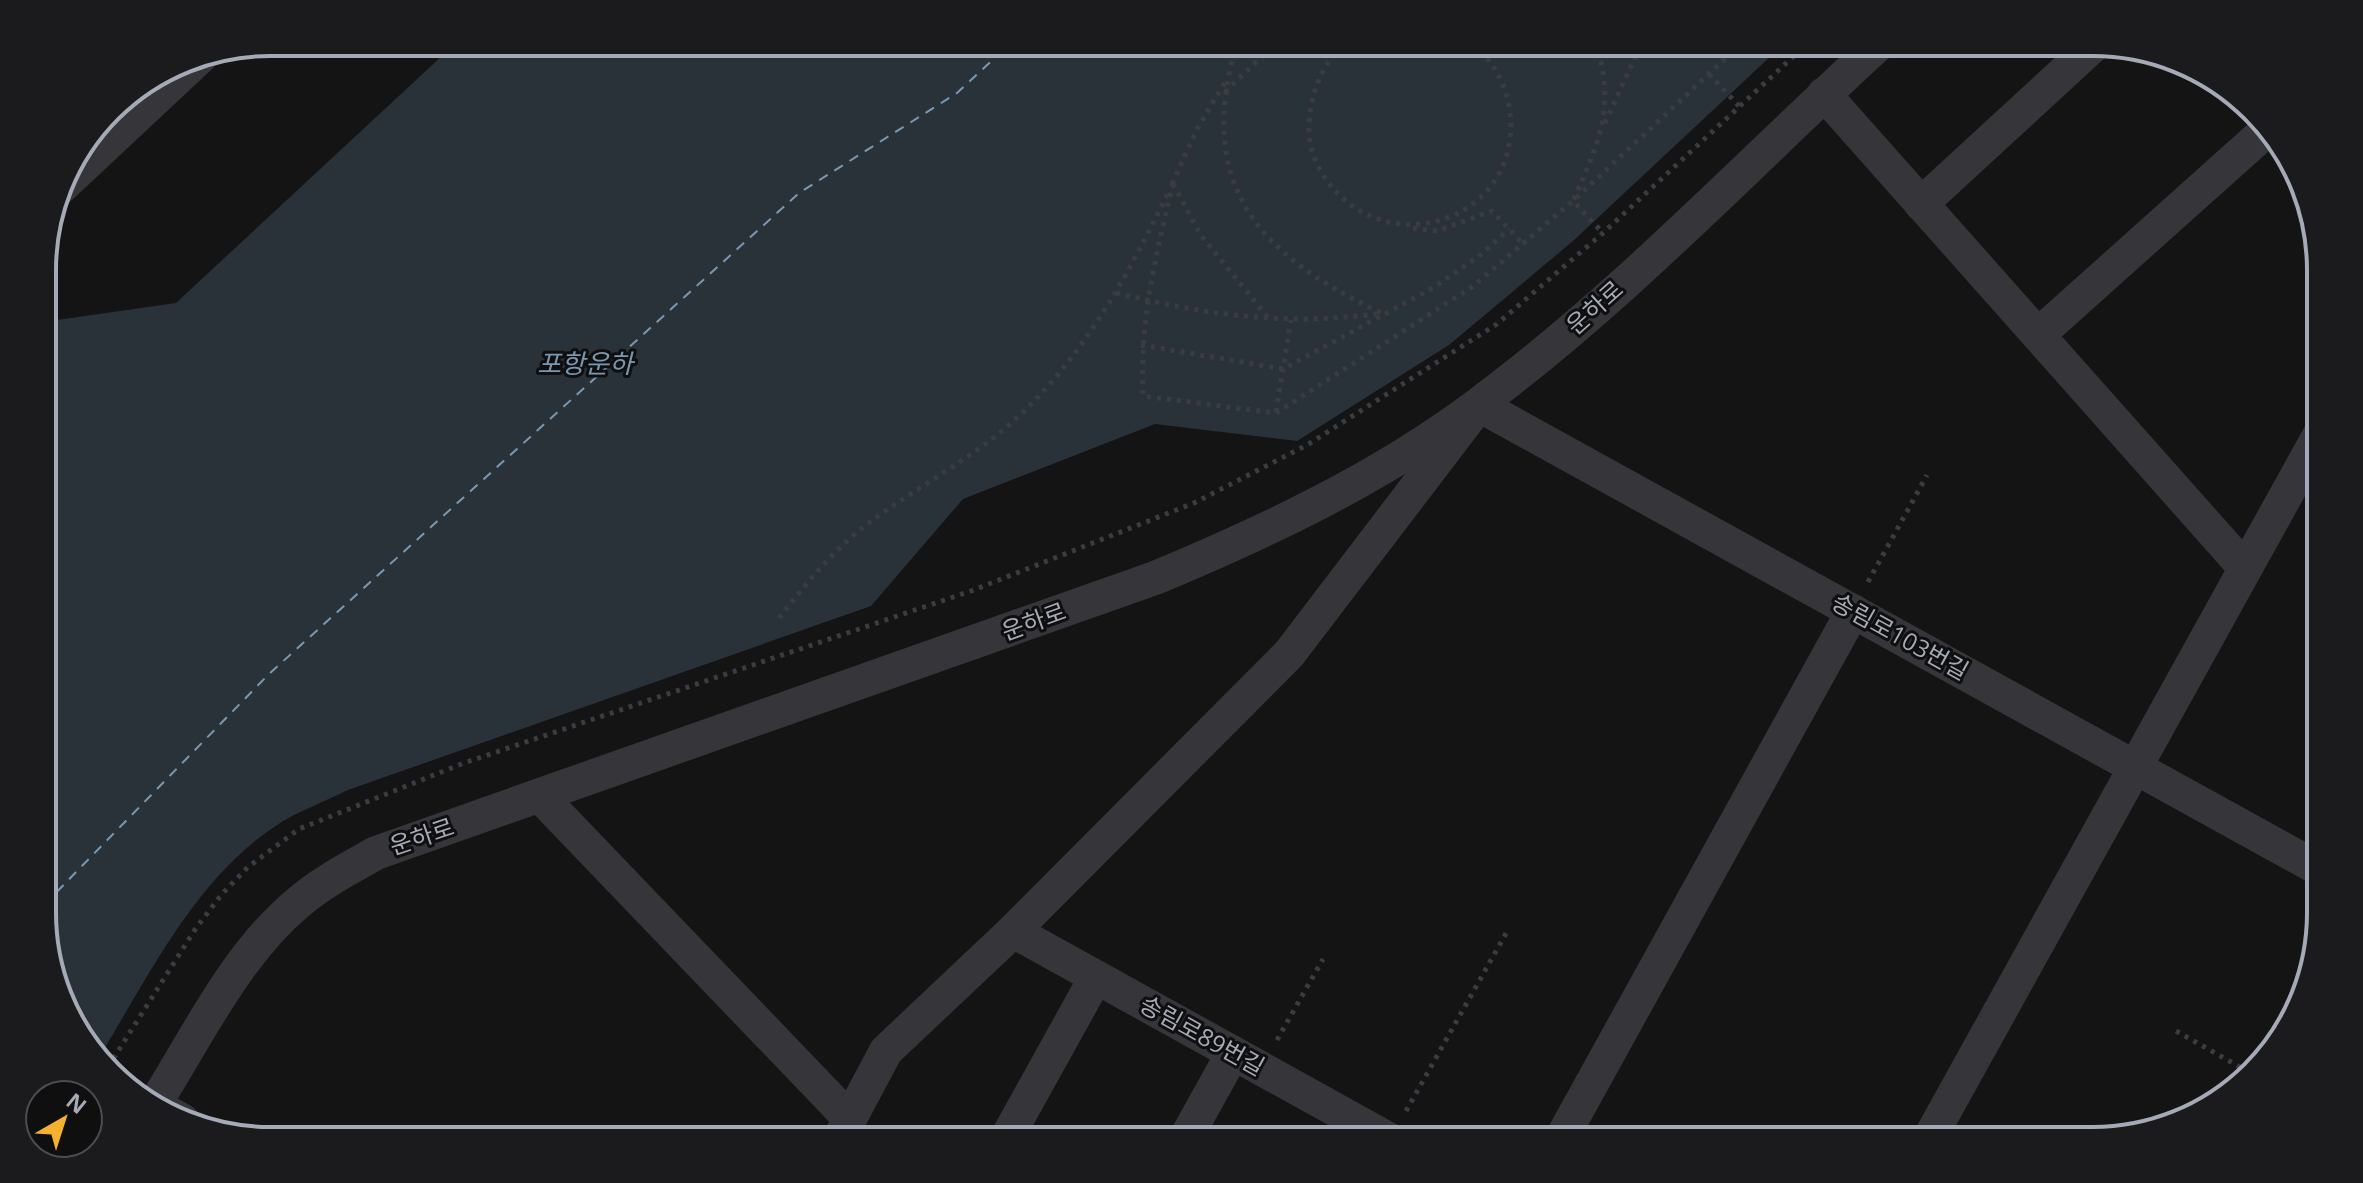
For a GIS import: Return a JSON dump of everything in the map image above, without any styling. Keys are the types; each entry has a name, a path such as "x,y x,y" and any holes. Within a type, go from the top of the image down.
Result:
{"street":[{"name":"운하로","path":"160,1096 243,965 269,931 299,901 376,853 984,641 1228,548 1371,474 1479,405 1561,339 1866,56"},
{"path":"1921,204 2082,56"},
{"path":"83,166 180,76"},
{"path":"1824,94 2244,567"},
{"path":"2038,335 2260,136"},
{"path":"846,1127 886,1051 1013,931 1289,654 1479,405"},
{"name":"송림로103번길","path":"1479,405 2307,862"},
{"path":"1936,1127 2133,765 2307,457"},
{"path":"1568,1127 1853,611"},
{"path":"540,796 841,1127"},
{"name":"송림로89번길","path":"1013,931 1368,1127"},
{"path":"1013,1127 1096,977"},
{"path":"1195,1127 1247,1060"}],"path":[{"path":"1233,56 1225,82 1223,129 1228,168 1249,214 1280,252 1313,278 1381,313"},
{"path":"1224,93 1262,56"},
{"path":"1335,56 1323,71 1310,103 1309,137 1319,171 1340,198 1369,218 1437,231 1492,211 1523,244"},
{"path":"1400,226 1433,224 1463,212 1488,190 1505,162 1512,130 1508,98 1495,68 1483,56"},
{"path":"1600,56 1605,72 1607,101 1602,131"},
{"path":"1573,201 1636,56"},
{"path":"1173,183 1146,300 1141,345 1143,396 1276,413 1472,287 1573,201 1728,56"},
{"path":"113,1058 181,950 222,894 248,867 299,829 464,763 971,591 1194,503 1307,445 1449,358 1497,324 1603,233 1794,56"},
{"path":"1709,74 1739,106"},
{"path":"779,618 831,555 861,529 961,462 1035,401 1067,366 1116,293 1197,129 1225,82"},
{"path":"1173,183 1200,234 1269,320"},
{"path":"1573,201 1603,233"},
{"path":"1141,345 1283,369 1381,313 1431,289 1478,257 1509,229"},
{"path":"1116,293 1215,315 1269,320 1326,320 1381,313"},
{"path":"1276,413 1291,320"},
{"path":"1853,611 1927,475"},
{"path":"1398,1127 1509,928"},
{"path":"1247,1060 1323,959"},
{"path":"2176,1031 2241,1067"}],"water":[{"name":"포항운하","path":"442,56 1771,56 1573,241 1449,345 1297,441 1155,424 963,499 871,606 348,790 292,816 259,838 230,863 204,893 158,958 104,1048 72,995 63,968 56,913 56,320 176,303"}],"ferry route":[{"path":"56,893 269,674 799,193 957,93 997,56"}]}
